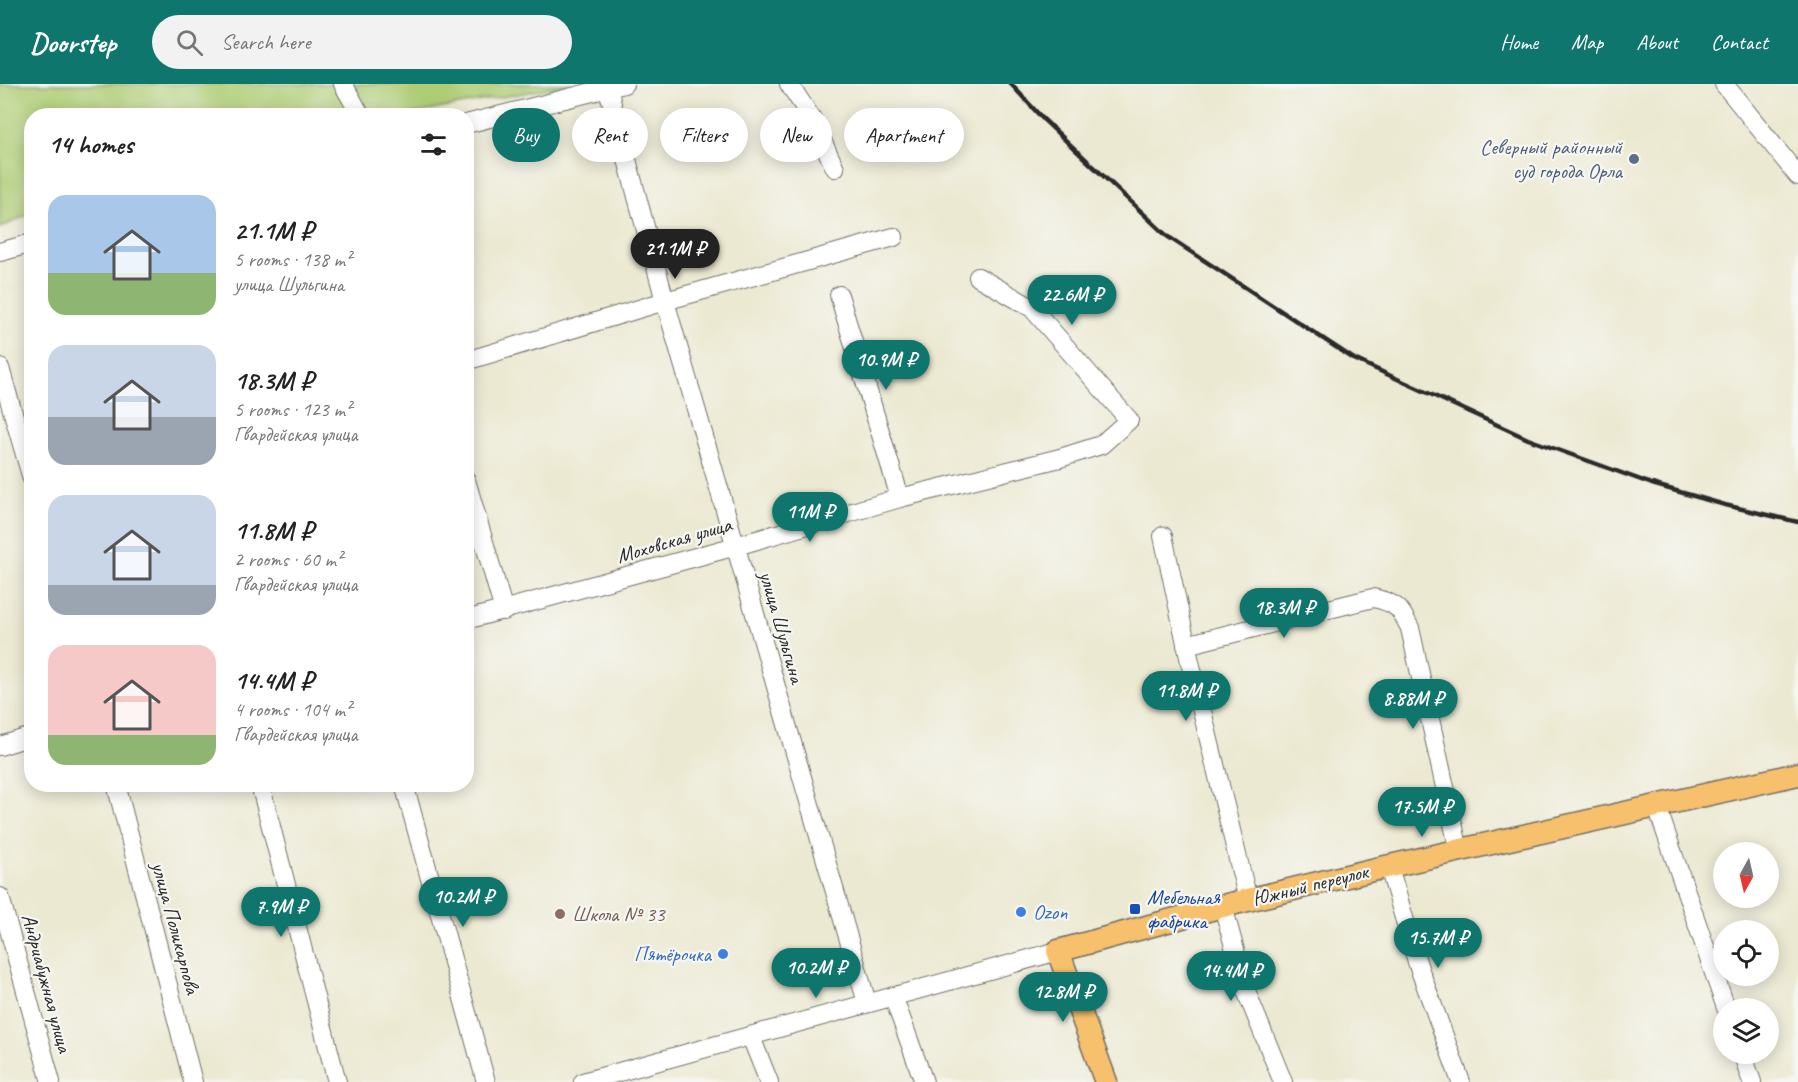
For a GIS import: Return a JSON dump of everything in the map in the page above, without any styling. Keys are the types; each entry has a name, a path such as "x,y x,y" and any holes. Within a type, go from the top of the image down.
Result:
{"main road":[{"name":"Южный переулок","path":"1058,951 1248,900 1798,774"},
{"path":"1058,951 1106,1082"}],"street":[{"path":"343,84 356,108"},
{"path":"789,84 811,117 835,168"},
{"path":"1724,84 1798,176"},
{"path":"474,122 616,87"},
{"name":"улица Шульгина","path":"616,87 665,301 867,1003"},
{"path":"474,359 665,301 894,237"},
{"path":"0,252 24,245"},
{"name":"Моховская улица","path":"474,618 900,498 1060,458 1101,445 1129,420 1032,308 978,277"},
{"path":"838,295 900,498"},
{"path":"0,368 24,451"},
{"path":"474,508 504,611"},
{"path":"1163,536 1186,645 1248,900"},
{"path":"1186,645 1374,598 1401,609 1410,628 1459,851"},
{"path":"0,746 24,738"},
{"name":"улица Поликарпова","path":"118,792 193,1082"},
{"path":"262,792 337,1082"},
{"path":"407,792 486,1082"},
{"path":"1657,807 1723,998"},
{"path":"1389,867 1418,965 1461,1082"},
{"name":"Андриабужная улица","path":"0,897 51,1082"},
{"path":"1223,906 1246,991 1283,1082"},
{"name":"Южный переулок","path":"583,1082 618,1078 867,1003 1058,951"},
{"path":"893,996 924,1082"},
{"path":"751,1037 770,1082"},
{"path":"1746,1064 1752,1082"}],"green space":[{"path":"0,84 572,84 443,108 24,108 24,216 0,228"}],"railway":[{"path":"1011,84 1043,119 1167,236 1354,359 1528,439 1652,484 1725,505 1798,522"}],"place":[{"name":"Северный районный суд города Орла","path":"1634,159"},
{"name":"Мебельная фабрика","path":"1135,909"},
{"name":"Ozon","path":"1021,912"},
{"name":"Школа № 33","path":"560,914"},
{"name":"Пятёрочка","path":"723,954"}]}
